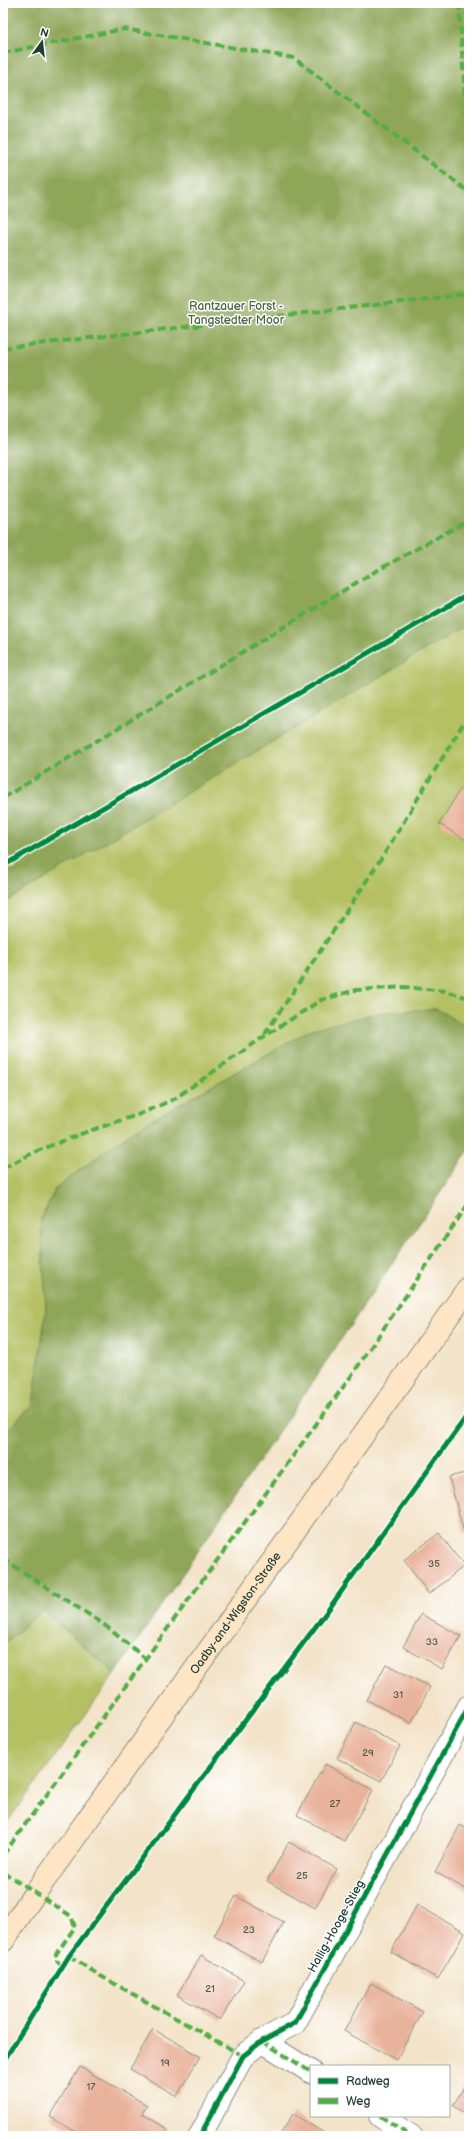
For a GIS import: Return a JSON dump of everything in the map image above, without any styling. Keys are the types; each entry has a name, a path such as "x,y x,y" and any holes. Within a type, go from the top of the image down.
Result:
{"main road":[{"name":"Oadby-and-Wigston-Straße","path":"3,1941 35,1893 469,1287"}],"street":[{"name":"Hallig-Hooge-Stieg","path":"200,2136 243,2056 262,2041 295,2023 469,1706"},
{"path":"262,2041 310,2071"},
{"path":"382,2117 411,2136"}],"green space":[{"name":"Rantzauer Forst - Tangstedter Moor","path":"3,3 469,3 469,623 3,904"},
{"path":"469,623 469,1029 436,1009 312,1029 131,1132 56,1188 41,1219 46,1309 33,1405 3,1434 3,904"},
{"path":"437,1009 469,1029 469,1150 115,1674 43,1610 3,1645 3,1434 33,1405 46,1309 41,1219 56,1188 131,1132 312,1029 383,1012"},
{"path":"43,1610 115,1674 3,1828 3,1643"}],"building":[{"path":"461,788 469,793 469,842 439,824"},
{"path":"469,1472 469,1532 464,1533 449,1477"},
{"path":"439,1533 464,1566 429,1594 404,1560"},
{"path":"421,1614 461,1636 442,1669 403,1647"},
{"path":"386,1664 430,1687 411,1723 367,1700"},
{"path":"356,1722 400,1746 381,1781 337,1758"},
{"path":"325,1764 373,1790 344,1841 297,1815"},
{"path":"460,1825 469,1830 469,1891 435,1872"},
{"path":"289,1842 337,1869 315,1908 267,1881"},
{"path":"236,1896 284,1922 262,1962 214,1936"},
{"path":"417,1905 465,1932 438,1979 391,1952"},
{"path":"201,1955 244,1981 220,2020 177,1995"},
{"path":"371,1983 423,2012 396,2060 344,2031"},
{"path":"153,2029 200,2056 177,2096 130,2069"},
{"path":"80,2067 147,2105 142,2114 168,2129 164,2136 83,2136 50,2117"},
{"path":"469,2078 469,2116 453,2106"},
{"path":"293,2114 329,2136 279,2136"}],"marked path":[{"path":"459,3 469,159"},
{"path":"3,53 124,29 294,58 469,192"},
{"path":"3,348 469,294"},
{"path":"3,798 369,575 469,520"},
{"path":"265,1034 383,856 469,714"},
{"path":"3,1168 37,1151 86,1132 140,1114 174,1099 262,1038 321,1000 356,990 404,987 445,991 469,998"},
{"path":"3,1855 354,1372 469,1203"},
{"path":"3,1559 102,1623 146,1659"},
{"path":"3,1872 71,1916 75,1927 56,1954 57,1961 63,1967"},
{"path":"69,1956 99,1975 243,2056"},
{"path":"262,2041 310,2071"},
{"path":"382,2117 411,2136"}],"cycle path":[{"path":"3,866 469,594"},
{"path":"3,2062 69,1956 331,1606 469,1413"},
{"path":"200,2136 243,2056 262,2041 295,2023 469,1706"}]}
